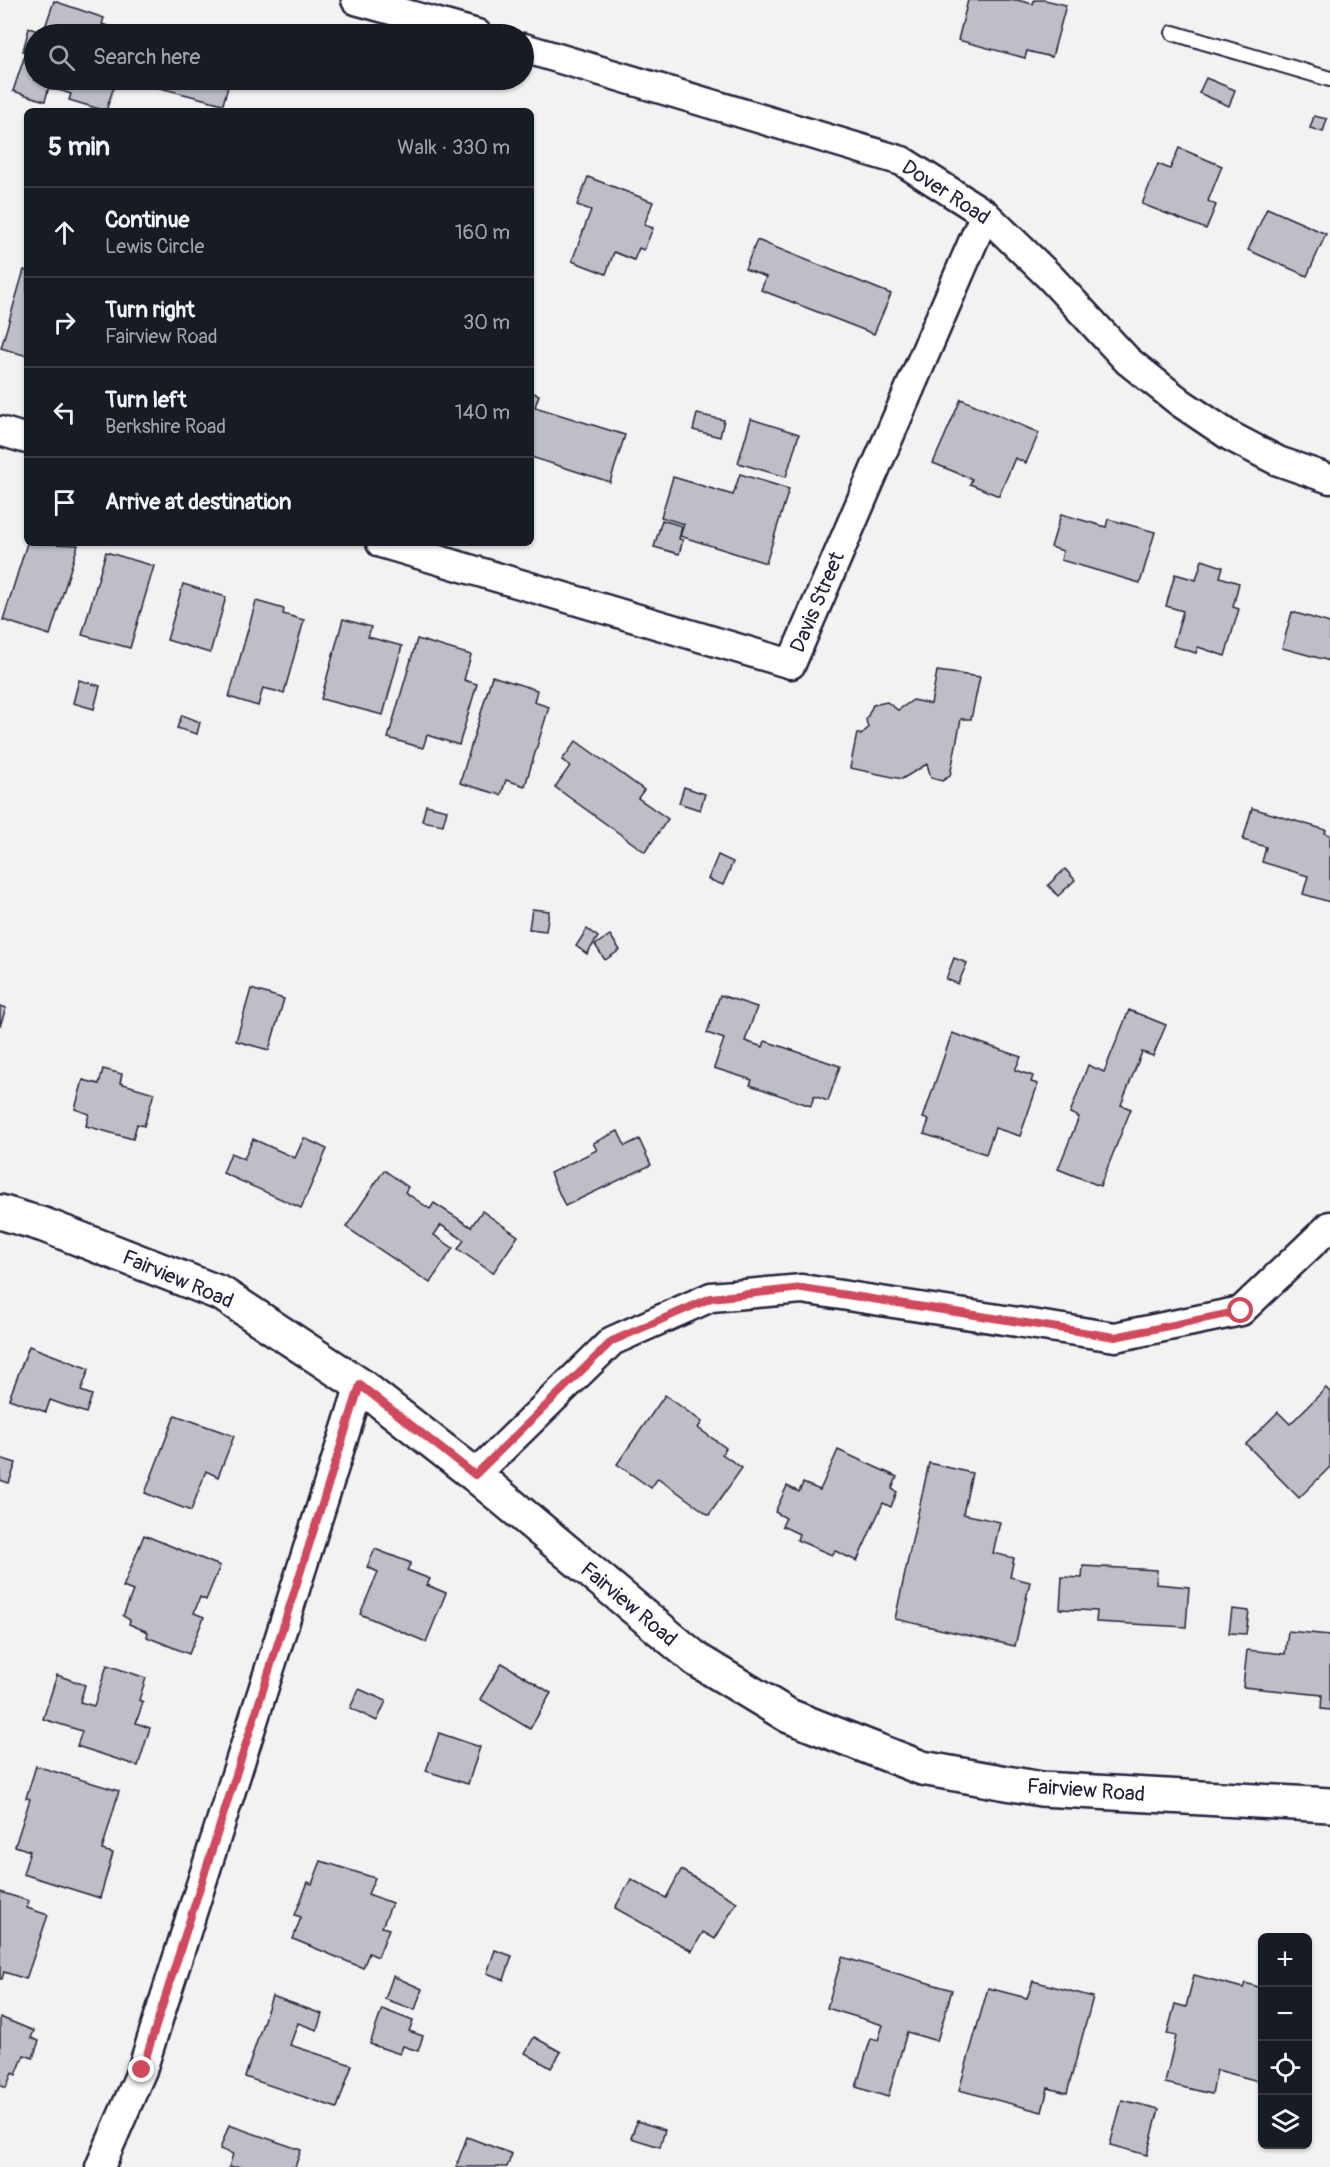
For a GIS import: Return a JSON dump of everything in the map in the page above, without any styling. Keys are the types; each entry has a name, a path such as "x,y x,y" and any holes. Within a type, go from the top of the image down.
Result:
{"street":[{"path":"356,0 441,24"},
{"name":"Dover Road","path":"534,51 902,161 985,214 1051,278 1128,361 1181,403 1230,436 1278,461 1330,479"},
{"name":"Davis Street","path":"391,546 790,664 985,214"},
{"path":"0,431 24,438"},
{"name":"Fairview Road","path":"0,1212 44,1225 222,1294 360,1385 475,1475 697,1660 789,1716 922,1768 1041,1789 1330,1805"},
{"path":"475,1475 612,1341 711,1298 802,1288 1115,1337 1241,1311 1330,1226"},
{"path":"99,2167 142,2070 360,1385"}],"lane":[{"path":"1173,33 1330,79"}],"building":[{"path":"968,0 1017,0 1033,4 1034,0 1045,0 1066,5 1052,57 1027,51 1025,58 958,40"},
{"path":"54,1 104,18 102,24 46,24"},
{"path":"24,58 24,90 48,90 45,101 13,91"},
{"path":"1206,78 1235,90 1229,106 1199,93"},
{"path":"58,90 113,90 107,108 96,108 69,100 71,94"},
{"path":"168,90 227,90 223,104"},
{"path":"1314,116 1327,119 1323,132 1310,128"},
{"path":"1179,148 1222,166 1208,201 1216,205 1206,229 1142,204 1158,164 1170,169"},
{"path":"588,177 653,202 644,225 653,228 644,250 639,248 634,260 614,252 606,274 572,261 591,210 577,205"},
{"path":"1267,208 1326,234 1307,276 1248,250"},
{"path":"757,240 891,294 874,334 761,290 766,277 745,269"},
{"path":"24,270 24,355 1,348"},
{"path":"534,393 539,395 535,407 625,435 610,482 534,458"},
{"path":"961,399 1039,433 1026,463 1015,458 999,496 970,484 972,479 933,463"},
{"path":"697,414 724,420 720,437 693,430"},
{"path":"751,419 799,434 786,477 738,463"},
{"path":"740,474 789,489 766,563 680,536 684,524 661,517 673,477 733,495"},
{"path":"1061,514 1106,527 1108,519 1155,532 1140,583 1061,560 1063,551 1051,547"},
{"path":"662,520 682,526 679,539 683,540 679,554 654,547"},
{"path":"26,546 78,546 50,635 3,620"},
{"path":"106,552 154,566 130,648 82,635"},
{"path":"1202,560 1223,567 1220,577 1239,583 1233,607 1239,609 1225,656 1198,647 1196,653 1173,646 1183,611 1166,606 1175,574 1196,580"},
{"path":"183,584 226,597 210,653 167,640"},
{"path":"256,601 284,609 283,614 304,620 284,693 263,688 258,706 229,697"},
{"path":"1292,612 1330,623 1330,661 1282,648"},
{"path":"343,619 371,627 368,637 402,646 383,715 321,699"},
{"path":"417,639 471,655 464,680 477,684 459,745 427,735 423,748 388,738"},
{"path":"937,671 980,677 971,719 961,719 950,776 942,781 931,778 927,764 902,779 850,768 857,733 861,735 868,728 866,720 873,705 887,702 898,710 913,700 931,704"},
{"path":"492,676 537,690 534,702 549,707 525,786 506,780 501,795 460,783"},
{"path":"79,680 100,686 94,709 73,703"},
{"path":"182,715 200,722 197,734 177,728"},
{"path":"576,741 644,790 638,798 668,819 645,852 555,787 570,766 562,760"},
{"path":"684,787 705,794 700,810 679,803"},
{"path":"426,805 447,810 443,825 422,821"},
{"path":"1252,808 1326,830 1325,833 1330,835 1330,902 1303,894 1308,876 1262,862 1266,847 1243,840"},
{"path":"718,855 733,862 723,885 708,879"},
{"path":"1065,869 1075,880 1058,896 1048,885"},
{"path":"532,909 549,911 546,931 529,929"},
{"path":"587,929 598,937 587,954 576,946"},
{"path":"610,935 620,950 605,960 595,945"},
{"path":"954,958 967,963 958,984 946,979"},
{"path":"251,989 284,999 269,1050 236,1041"},
{"path":"720,995 757,1007 745,1041 763,1047 765,1041 840,1066 828,1101 814,1096 811,1106 750,1085 752,1080 714,1068 724,1039 707,1033"},
{"path":"0,1006 6,1008 0,1026"},
{"path":"1129,1010 1166,1025 1153,1056 1142,1052 1121,1105 1131,1109 1100,1186 1058,1169 1079,1117 1070,1113 1088,1065 1104,1072"},
{"path":"952,1033 1021,1057 1015,1070 1033,1076 1031,1082 1038,1084 1020,1136 995,1128 986,1154 924,1134 929,1120 923,1118"},
{"path":"103,1069 122,1074 120,1083 154,1093 144,1126 137,1124 133,1139 86,1126 89,1114 75,1109 83,1080 99,1084"},
{"path":"618,1131 625,1146 639,1139 651,1165 565,1206 550,1173 597,1150 593,1143"},
{"path":"304,1138 327,1149 301,1208 223,1173 231,1153 244,1159 253,1139 295,1158"},
{"path":"384,1170 408,1187 405,1192 430,1209 434,1203 471,1227 482,1211 518,1236 493,1273 458,1249 464,1240 441,1225 434,1235 453,1248 430,1283 346,1227"},
{"path":"29,1346 89,1369 81,1391 92,1395 86,1413 50,1400 46,1412 9,1399"},
{"path":"1326,1388 1330,1392 1330,1467 1299,1498 1246,1444 1278,1412 1290,1424"},
{"path":"665,1395 702,1422 698,1428 726,1448 722,1454 742,1468 709,1515 658,1478 651,1488 617,1464"},
{"path":"175,1415 234,1436 218,1477 206,1471 191,1511 145,1493"},
{"path":"838,1450 897,1477 892,1489 897,1492 891,1507 883,1503 857,1561 835,1551 832,1555 797,1540 799,1534 782,1526 786,1518 775,1512 787,1486 799,1492 803,1483 820,1490"},
{"path":"0,1458 16,1463 9,1483 0,1480"},
{"path":"929,1463 972,1473 963,1514 1000,1522 993,1553 1014,1558 1010,1577 1030,1582 1015,1646 895,1619"},
{"path":"144,1535 220,1566 206,1600 200,1597 194,1613 204,1617 189,1654 147,1637 148,1632 129,1624 130,1620 123,1616 133,1591 123,1587"},
{"path":"375,1549 411,1563 407,1570 430,1579 427,1585 446,1593 426,1642 360,1614 378,1572 367,1567"},
{"path":"1083,1566 1157,1570 1156,1584 1189,1587 1186,1627 1096,1622 1097,1611 1060,1609 1062,1577 1082,1578"},
{"path":"1232,1609 1249,1611 1246,1634 1229,1633"},
{"path":"1288,1631 1330,1635 1330,1710 1321,1709 1322,1695 1243,1687 1247,1650 1285,1654"},
{"path":"502,1663 551,1693 530,1729 480,1699"},
{"path":"107,1665 146,1678 139,1700 143,1702 136,1723 150,1728 138,1766 77,1746 82,1731 43,1719 57,1675 85,1685 80,1702 94,1706"},
{"path":"359,1689 386,1701 377,1721 350,1708"},
{"path":"439,1733 480,1747 468,1784 426,1771"},
{"path":"36,1766 119,1791 102,1850 113,1853 100,1898 23,1874 30,1851 15,1846 30,1799 26,1798"},
{"path":"321,1861 375,1878 368,1894 392,1903 382,1927 389,1929 378,1957 369,1953 363,1968 293,1939 301,1917 295,1915 308,1882 312,1884"},
{"path":"681,1870 737,1902 715,1939 703,1932 692,1951 615,1908 631,1879 666,1898"},
{"path":"0,1892 29,1901 27,1908 48,1915 26,1979 4,1972 0,1979"},
{"path":"495,1950 512,1956 504,1980 487,1973"},
{"path":"842,1957 952,1990 937,2041 907,2032 888,2097 856,2087 871,2038 878,2040 883,2025 827,2008"},
{"path":"1194,1975 1243,1988 1245,1983 1258,1987 1258,2081 1217,2070 1212,2094 1165,2083 1176,2036 1167,2034 1175,2004 1186,2007"},
{"path":"393,1976 422,1989 415,2010 385,1999"},
{"path":"1033,1981 1093,1997 1067,2093 1048,2088 1042,2112 959,2090 988,1988 1027,1998"},
{"path":"272,1996 322,2014 317,2030 298,2023 290,2045 352,2065 337,2108 245,2077"},
{"path":"382,2009 413,2021 409,2031 423,2036 418,2051 403,2046 400,2054 370,2044"},
{"path":"0,2017 34,2031 31,2038 39,2041 33,2058 24,2055 16,2075 12,2073 6,2088 0,2085"},
{"path":"534,2037 561,2052 551,2068 525,2053"},
{"path":"1122,2100 1159,2109 1147,2155 1110,2145"},
{"path":"637,2121 665,2130 660,2147 631,2138"},
{"path":"229,2125 301,2150 295,2167 229,2167 233,2154 220,2149"},
{"path":"467,2137 512,2154 507,2167 456,2167"}],"route":[{"path":"142,2070 328,1479 360,1385 475,1475 612,1341 711,1298 802,1288 1115,1337 1241,1311"}]}
